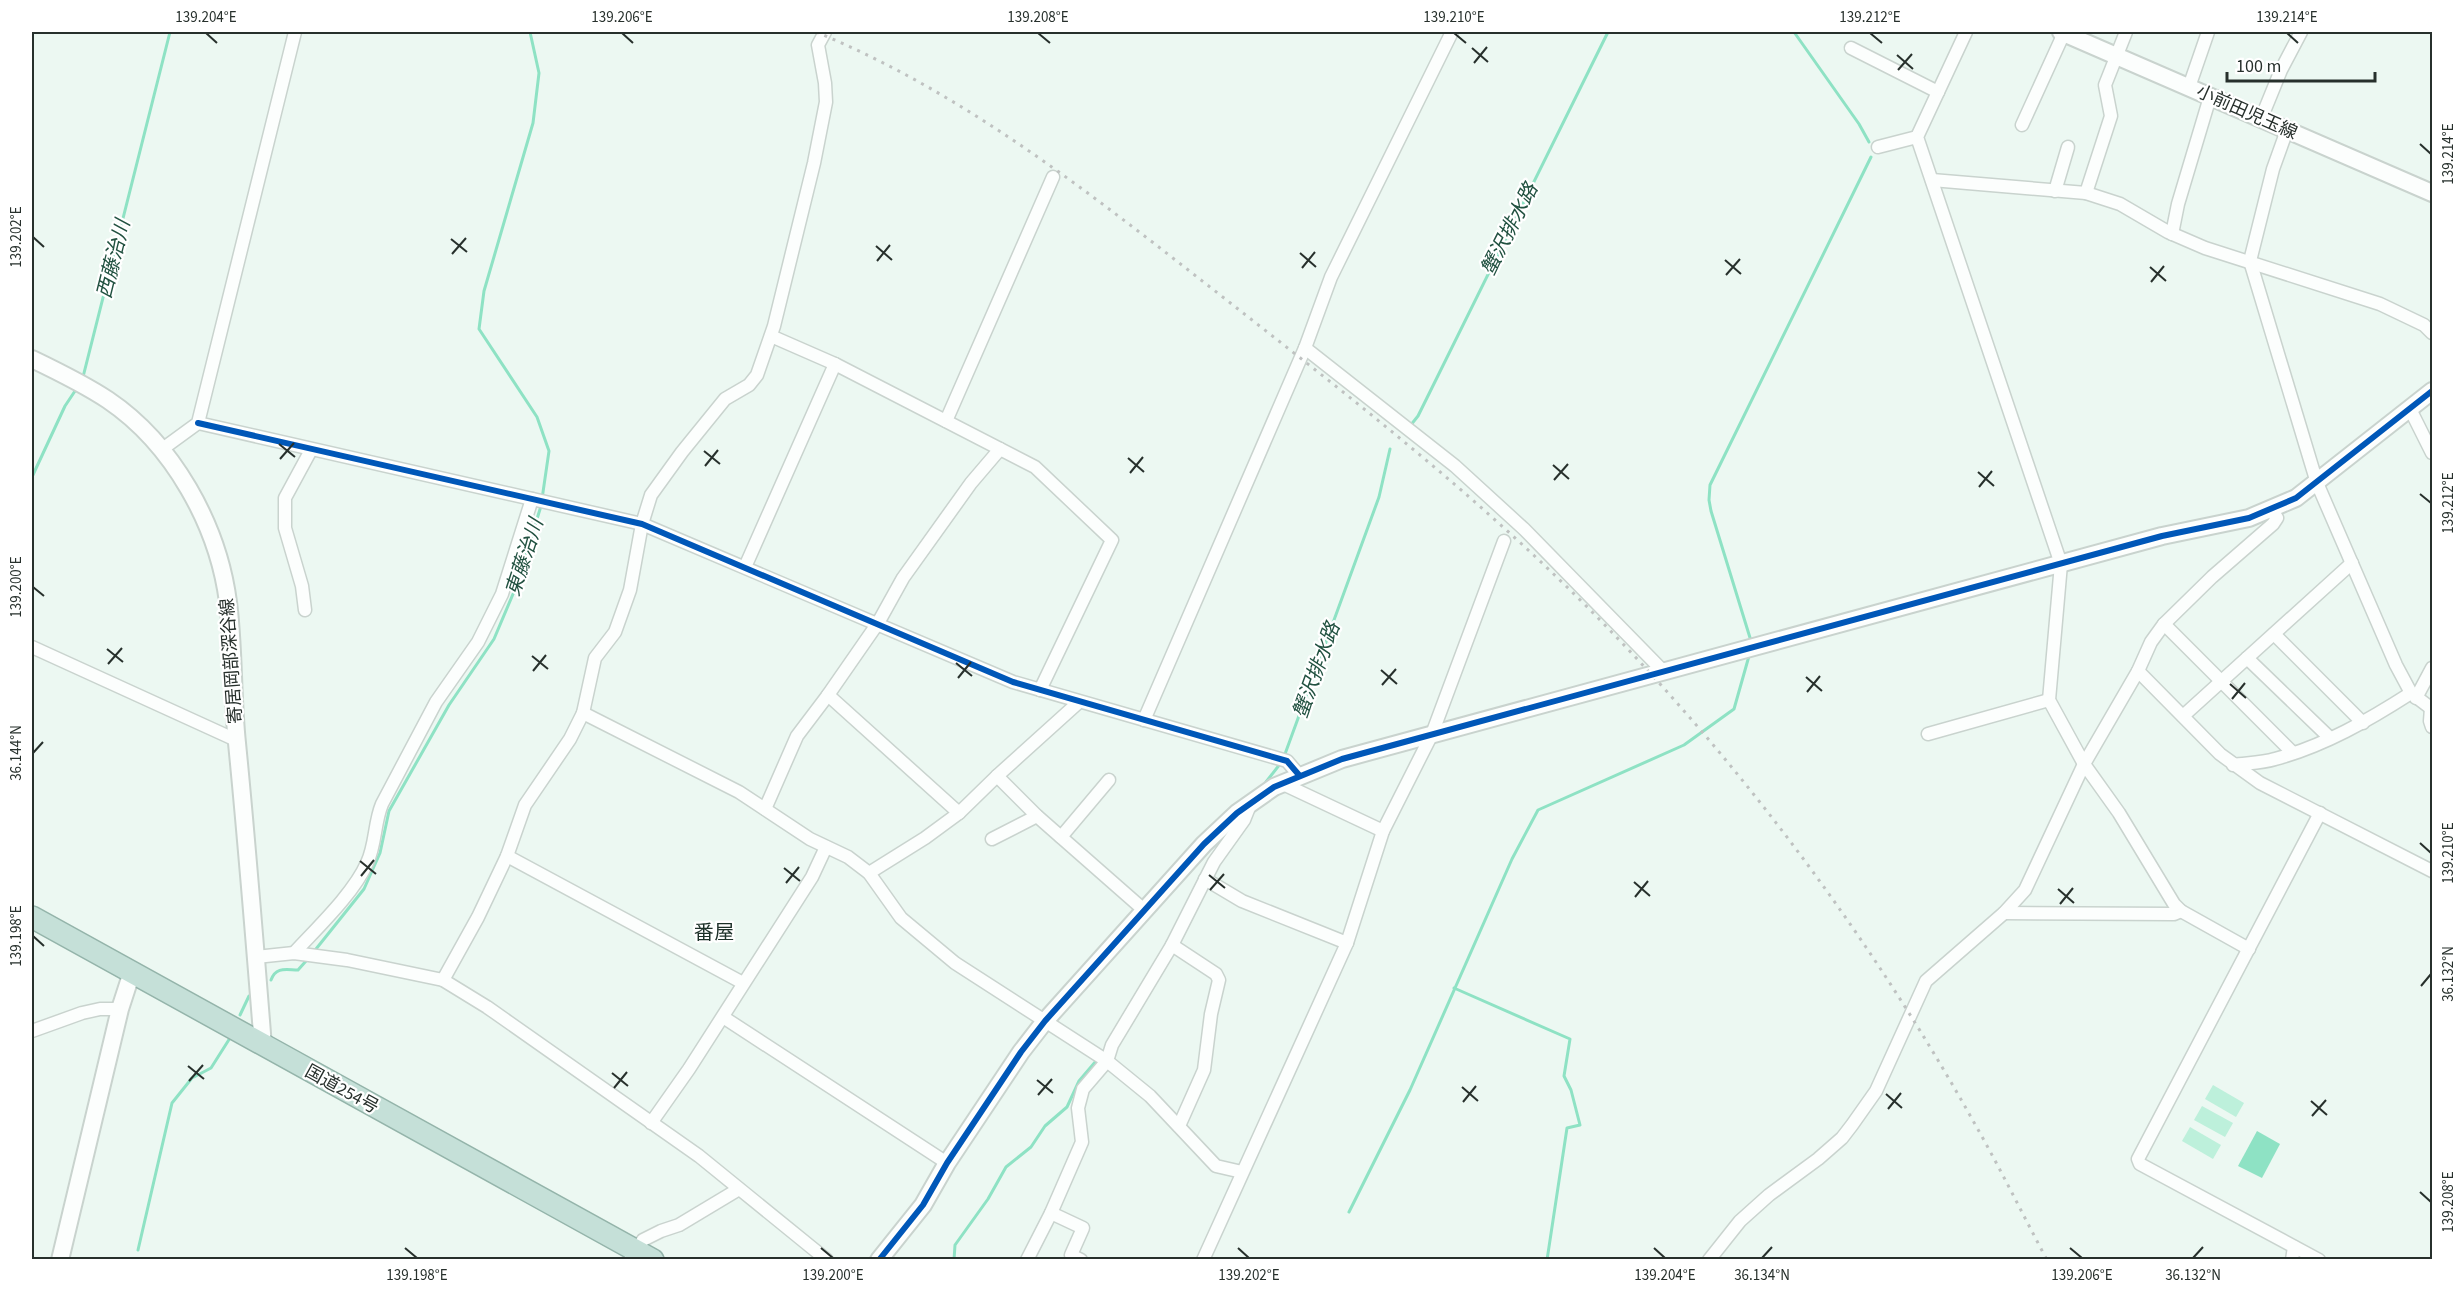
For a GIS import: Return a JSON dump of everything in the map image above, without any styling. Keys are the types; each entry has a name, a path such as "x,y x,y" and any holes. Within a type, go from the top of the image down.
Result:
{"highway":[{"name":"国道254号","path":"32,917 640,1256"}],"street":[{"path":"161,450 198,423 295,32"},
{"path":"443,980 478,917 507,856 525,805 570,739 583,712 595,658 615,632 630,590 642,524 651,495 725,399 749,385 757,375 771,336 814,163 826,102 818,45 825,32"},
{"path":"1144,720 1305,348 1331,277 1452,32"},
{"path":"1966,32 1917,137 2061,564 2049,700 2084,764 2119,813 2174,904 2249,949"},
{"path":"2022,125 2062,32"},
{"name":"小前田児玉線","path":"2062,32 2433,193"},
{"path":"2086,194 2111,116 2105,85 2126,32"},
{"path":"2189,87 2208,32"},
{"path":"2261,119 2301,32"},
{"path":"1851,48 1938,92"},
{"path":"2172,234 2178,204 2210,96"},
{"path":"2287,130 2250,261 2317,483 2396,665 2414,695 2432,708 2430,721 2433,727"},
{"path":"1878,147 1917,137"},
{"path":"2055,191 2068,147"},
{"path":"946,421 1053,177"},
{"path":"1932,180 2086,194 2120,204 2172,234 2205,248 2380,304 2424,325 2433,333"},
{"path":"771,336 835,364 1035,467 1112,540 1040,690"},
{"path":"1305,348 1455,466 1524,529 1664,672"},
{"name":"寄居岡部深谷線","path":"32,359 108,401 132,419 181,476 212,539 223,576 229,612 236,740 246,819 263,1046"},
{"path":"745,567 835,364"},
{"path":"879,1260 923,1205 947,1163 1002,1080 1045,1022 1221,826 1252,801 1281,783 1342,759 1432,734 2162,536 2249,518 2296,498 2409,407 2433,391"},
{"path":"2409,407 2433,453"},
{"path":"198,423 642,524 1013,682 1287,761 1299,775"},
{"path":"765,809 797,736 878,623 903,578 971,483 1000,449"},
{"path":"304,610 302,586 285,528 285,498 311,450"},
{"path":"294,954 356,882 368,862 374,840 376,818 382,804 436,702 478,642 502,594 532,499"},
{"path":"1709,1260 1740,1221 1768,1195 1818,1159 1842,1138 1876,1091 1926,981 2004,914 2025,890 2084,764 2138,670 2151,642 2164,624 2212,577 2273,524 2277,518 2272,510"},
{"path":"1203,1260 1347,943 1383,831 1432,734 1504,541"},
{"path":"2183,716 2352,563"},
{"path":"2164,624 2293,753"},
{"path":"2274,634 2363,723"},
{"path":"32,646 236,740"},
{"path":"2247,658 2330,738"},
{"path":"2233,765 2273,760 2363,723 2414,695 2433,668"},
{"path":"2138,670 2233,765 2260,783 2433,871"},
{"path":"828,695 959,813"},
{"path":"1928,734 2049,700"},
{"path":"869,873 926,838 959,813 1079,702"},
{"path":"583,712 739,792 810,839 848,857 869,873 901,918 955,963 1107,1061 1150,1096 1216,1166 1242,1172"},
{"path":"997,776 1037,816 1144,910"},
{"path":"1061,837 1109,780"},
{"path":"1281,783 1383,831"},
{"path":"1027,1260 1051,1213 1082,1142 1078,1108 1083,1089 1107,1061 1113,1045 1172,945 1214,862 1244,820 1252,801"},
{"path":"2319,1260 2140,1164 2138,1160 2320,813"},
{"path":"992,839 1037,816"},
{"path":"651,1123 723,1017 812,877 826,847"},
{"path":"507,856 743,983"},
{"path":"1205,879 1242,901 1347,943"},
{"path":"2004,914 2174,914 2181,910"},
{"path":"1172,945 1216,974 1219,980 1211,1014 1204,1070 1179,1126"},
{"path":"256,957 294,954 347,960 443,980 487,1007 699,1156 827,1260"},
{"path":"60,1260 120,1010 132,972"},
{"path":"32,1031 82,1013 100,1009 120,1010"},
{"path":"723,1017 947,1163"},
{"path":"640,1256 643,1240 679,1225 739,1189"},
{"path":"1051,1213 1083,1228 1071,1255 1081,1260"},
{"path":"2292,1260 2294,1247"}],"shaded area":[{"path":"2213,1085 2244,1103 2236,1117 2205,1099"},
{"path":"2202,1106 2233,1123 2225,1137 2194,1120"},
{"path":"2190,1127 2221,1145 2213,1159 2182,1141"},
{"path":"2257,1131 2280,1144 2262,1178 2238,1166"}],"waterway":[{"name":"西藤治川","path":"83,377 170,32"},
{"name":"東藤治川","path":"530,32 539,73 533,123 484,291 479,329 537,417 549,451 542,499"},
{"name":"蟹沢排水路","path":"1410,426 1418,416 1608,32"},
{"path":"1794,32 1859,124 1869,142"},
{"path":"1751,641 1711,511 1710,485 1871,157"},
{"name":"西藤治川","path":"32,477 65,406 77,388"},
{"name":"蟹沢排水路","path":"1285,754 1379,497 1390,449"},
{"name":"東藤治川","path":"316,949 364,889 380,853 389,811 449,705 494,639 516,587 541,506"},
{"path":"1349,1212 1410,1090 1512,859 1538,810 1684,745 1734,709 1749,656"},
{"name":"蟹沢排水路","path":"1266,782 1280,764"},
{"path":"271,980 279,971 298,970 306,961"},
{"path":"1454,988 1570,1039 1564,1076 1571,1090 1580,1125 1567,1128 1547,1260"},
{"path":"240,1015 249,996"},
{"path":"138,1250 172,1103 192,1078 211,1068 230,1038"},
{"name":"蟹沢排水路","path":"954,1260 955,1245 988,1199 1006,1167 1031,1147 1045,1126 1067,1107 1079,1081 1096,1061"}],"railway":[{"path":"816,32 872,57 978,117 1078,186 1418,453 1557,577 1655,678 1707,737 1757,798 1851,925 1937,1058 2047,1260"}],"cycle path":[{"path":"879,1260 923,1205 947,1163 1021,1052 1045,1021 1204,844 1237,813 1274,787 1342,759 2162,536 2249,518 2296,498 2432,391"},
{"path":"198,423 642,524 1013,682 1287,761 1299,775"}],"district":[{"name":"番屋","path":"714,932"}]}
